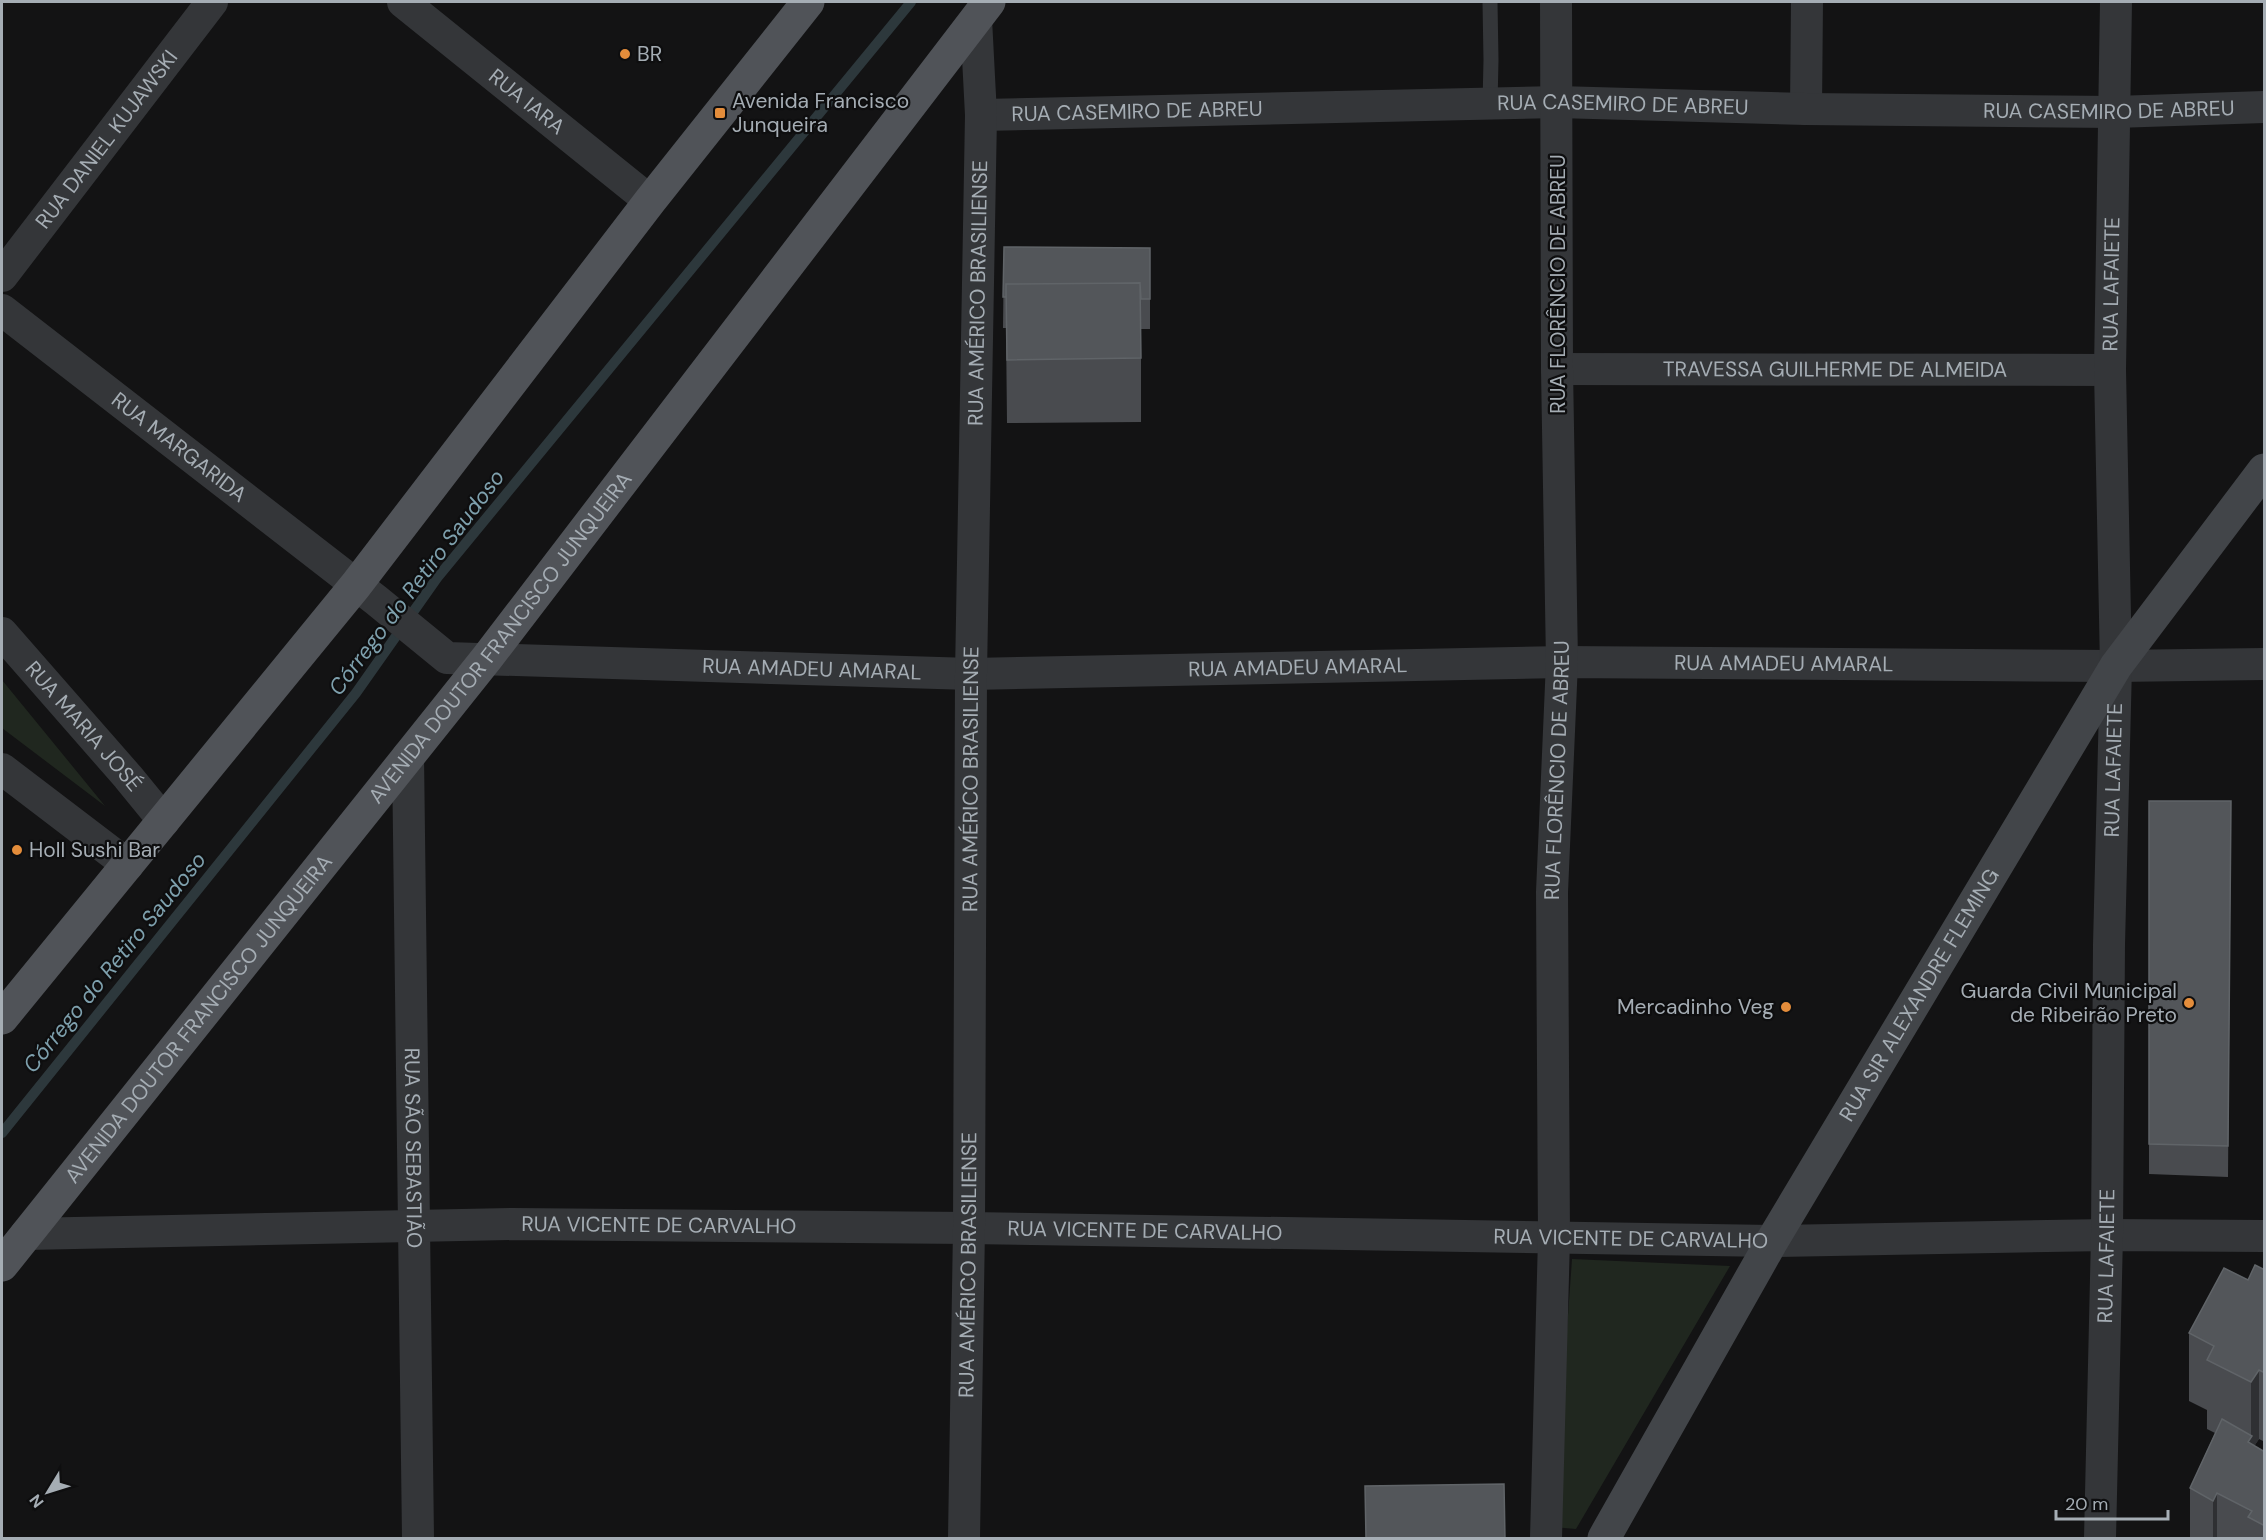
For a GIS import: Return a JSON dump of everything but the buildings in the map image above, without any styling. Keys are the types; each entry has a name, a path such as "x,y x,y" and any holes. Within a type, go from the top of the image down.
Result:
{"main road":[{"path":"2,1018 165,821 366,593 650,201 808,2"},
{"name":"AVENIDA DOUTOR FRANCISCO JUNQUEIRA","path":"2,1265 487,658 983,10"},
{"name":"RUA SIR ALEXANDRE FLEMING","path":"1604,1539 1772,1241 2116,666 2265,470"}],"street":[{"name":"RUA DANIEL KUJAWSKI","path":"2,276 212,2"},
{"name":"RUA IARA","path":"402,2 650,201"},
{"name":"RUA FLORÊNCIO DE ABREU","path":"1546,1539 1554,1238 1552,892 1562,662 1557,369 1556,2"},
{"path":"1806,109 1807,2"},
{"name":"RUA LAFAIETE","path":"2100,1539 2107,1235 2109,945 2116,666 2110,370 2116,2"},
{"name":"RUA AMÉRICO BRASILIENSE","path":"964,1539 969,1228 971,674 983,10"},
{"name":"RUA CASEMIRO DE ABREU","path":"981,115 1558,102 1806,109 2115,112 2265,107"},
{"name":"RUA MARGARIDA","path":"2,310 366,593"},
{"name":"TRAVESSA GUILHERME DE ALMEIDA","path":"1557,369 2110,370"},
{"name":"RUA AMADEU AMARAL","path":"366,593 447,658 971,674 1562,662 2116,666 2265,664"},
{"name":"RUA MARIA JOSÉ","path":"2,633 165,821"},
{"name":"RUA SÃO SEBASTIÃO","path":"408,756 418,1539"},
{"path":"2,769 128,865"},
{"name":"RUA VICENTE DE CARVALHO","path":"26,1234 514,1224 969,1228 1772,1241 2107,1235 2265,1236"}],"lane":[{"path":"1490,2 1490,104"}],"shaded area":[{"path":"2,680 105,806 2,728"},
{"path":"1572,1259 1730,1266 1576,1529 1553,1527"}],"waterway":[{"name":"Córrego do Retiro Saudoso","path":"2,1133 356,693 437,578 911,2"}],"place":[{"name":"BR","path":"625,54"},
{"name":"Avenida Francisco Junqueira","path":"720,113"},
{"name":"Holl Sushi Bar","path":"17,850"},
{"name":"Guarda Civil Municipal de Ribeirão Preto","path":"2189,1003"},
{"name":"Mercadinho Veg","path":"1786,1007"}]}
